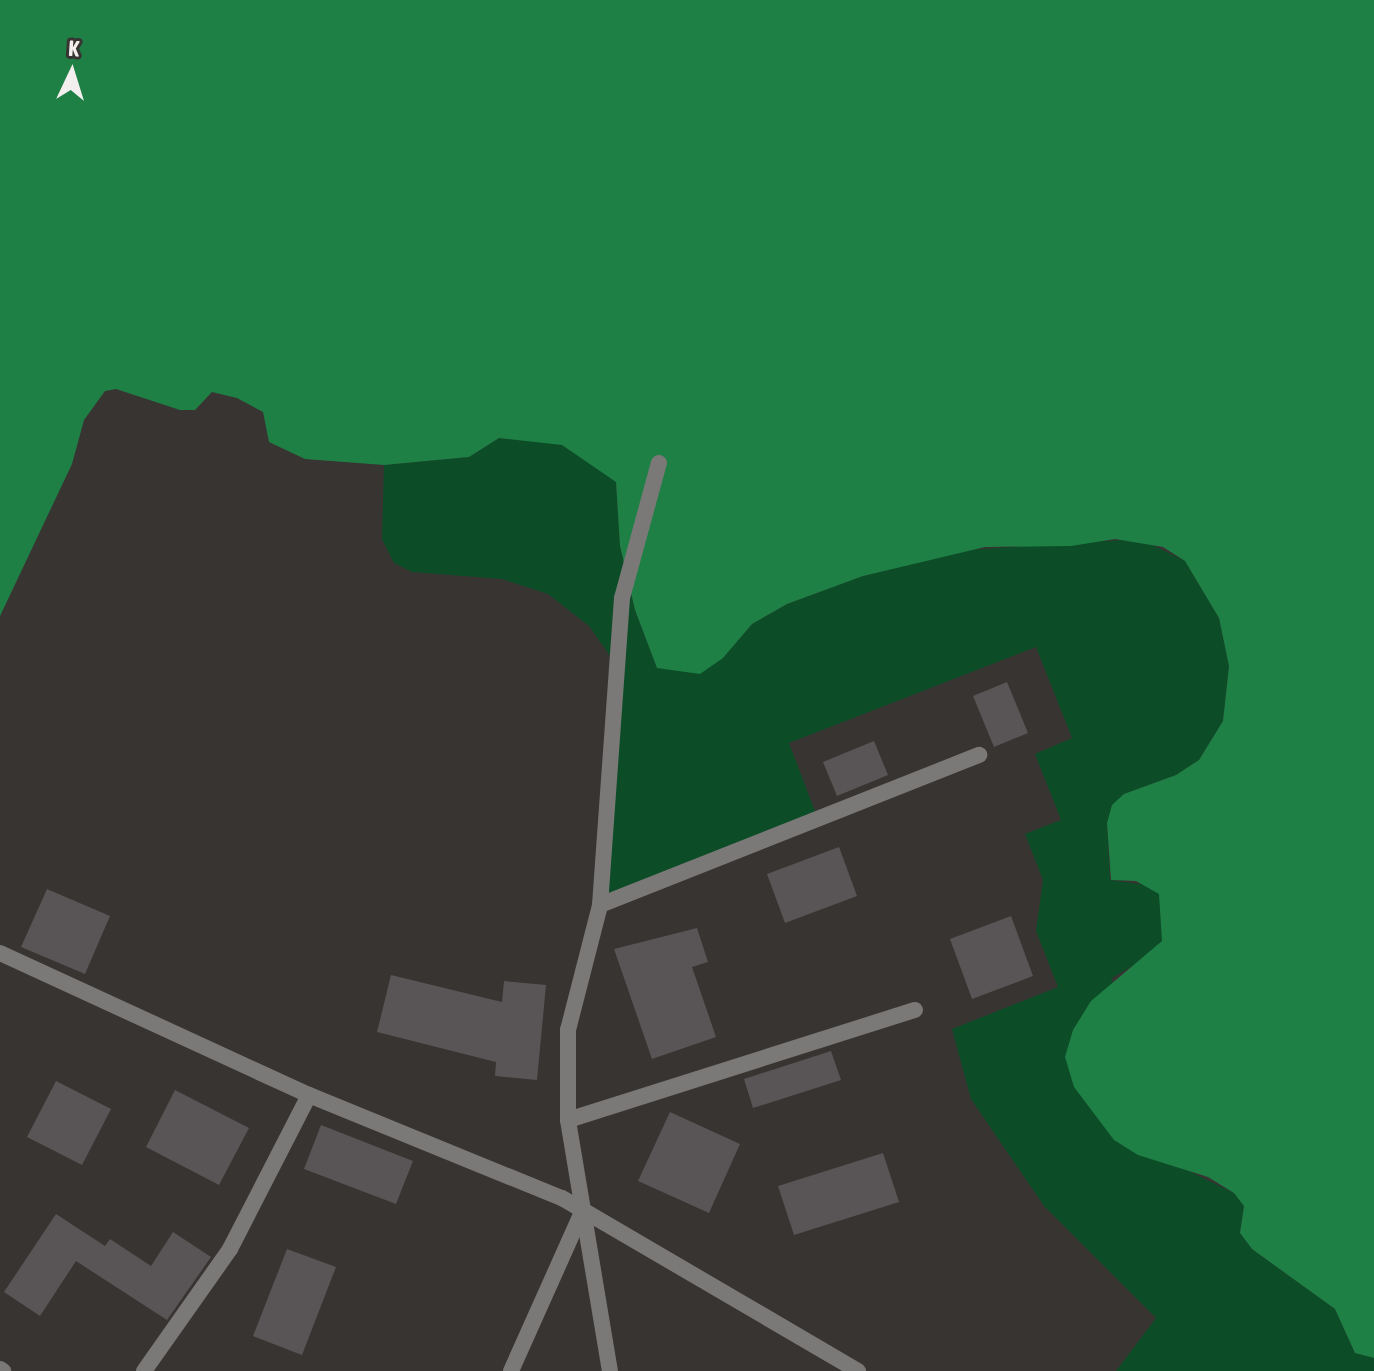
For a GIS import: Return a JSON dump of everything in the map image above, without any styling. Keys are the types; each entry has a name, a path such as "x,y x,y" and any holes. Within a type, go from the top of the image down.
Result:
{"street":[{"path":"610,1371 568,1120 568,1030 600,905 622,598 659,463"},
{"path":"600,905 979,755"},
{"path":"0,953 309,1095 583,1210 858,1371"},
{"path":"568,1120 915,1010"},
{"path":"144,1371 230,1249 309,1095"},
{"path":"511,1371 583,1210"}],"green space":[{"path":"0,0 1374,0 1374,1358 1355,1353 1335,1309 1252,1249 1240,1233 1244,1206 1234,1193 1208,1177 1138,1155 1114,1140 1074,1087 1065,1057 1073,1030 1091,1001 1162,941 1159,894 1136,881 1111,880 1107,823 1112,805 1124,794 1176,775 1199,760 1223,721 1229,666 1219,618 1185,561 1163,547 1115,539 1071,546 985,547 863,576 787,604 752,624 723,658 700,674 657,668 635,610 620,546 616,482 562,445 499,438 469,457 384,465 305,459 269,442 263,412 237,398 212,392 195,410 180,410 116,389 105,391 84,420 72,464 0,616"},
{"path":"499,438 562,444 616,482 620,546 635,610 657,668 723,658 752,624 787,604 863,576 966,550 1140,539 1185,561 1219,618 1229,666 1223,721 1199,760 1176,775 1124,794 1107,823 1110,880 1146,885 1159,894 1164,916 1162,941 1152,954 1112,978 1138,1155 1168,1161 1234,1193 1244,1205 1240,1233 1252,1249 1335,1309 1355,1353 1374,1358 1374,1371 1116,1371 1156,1318 1044,1206 971,1099 952,1029 1058,987 1036,931 1043,880 1025,834 1061,820 1035,754 1072,738 1036,647 789,743 818,819 600,905 615,663 589,626 548,594 502,579 412,572 394,563 382,539 384,465 469,457"}],"building":[{"path":"1007,682 1028,733 994,747 973,696"},
{"path":"874,741 888,775 837,796 823,762"},
{"path":"839,847 857,896 785,923 767,874"},
{"path":"47,889 110,916 85,974 21,947"},
{"path":"1011,916 1033,976 972,999 950,939"},
{"path":"697,928 708,962 692,967 716,1037 652,1059 614,949"},
{"path":"391,975 502,1002 504,981 546,985 537,1080 495,1076 496,1062 377,1032"},
{"path":"831,1051 841,1080 753,1108 744,1079"},
{"path":"56,1081 111,1109 82,1165 27,1137"},
{"path":"175,1090 249,1128 219,1185 146,1147"},
{"path":"670,1112 740,1144 709,1213 638,1181"},
{"path":"321,1125 413,1161 396,1204 304,1169"},
{"path":"883,1153 899,1202 794,1235 778,1186"},
{"path":"56,1214 105,1246 110,1239 151,1266 173,1232 211,1257 167,1320 76,1261 40,1316 4,1292"},
{"path":"287,1249 336,1267 302,1355 253,1336"}]}
